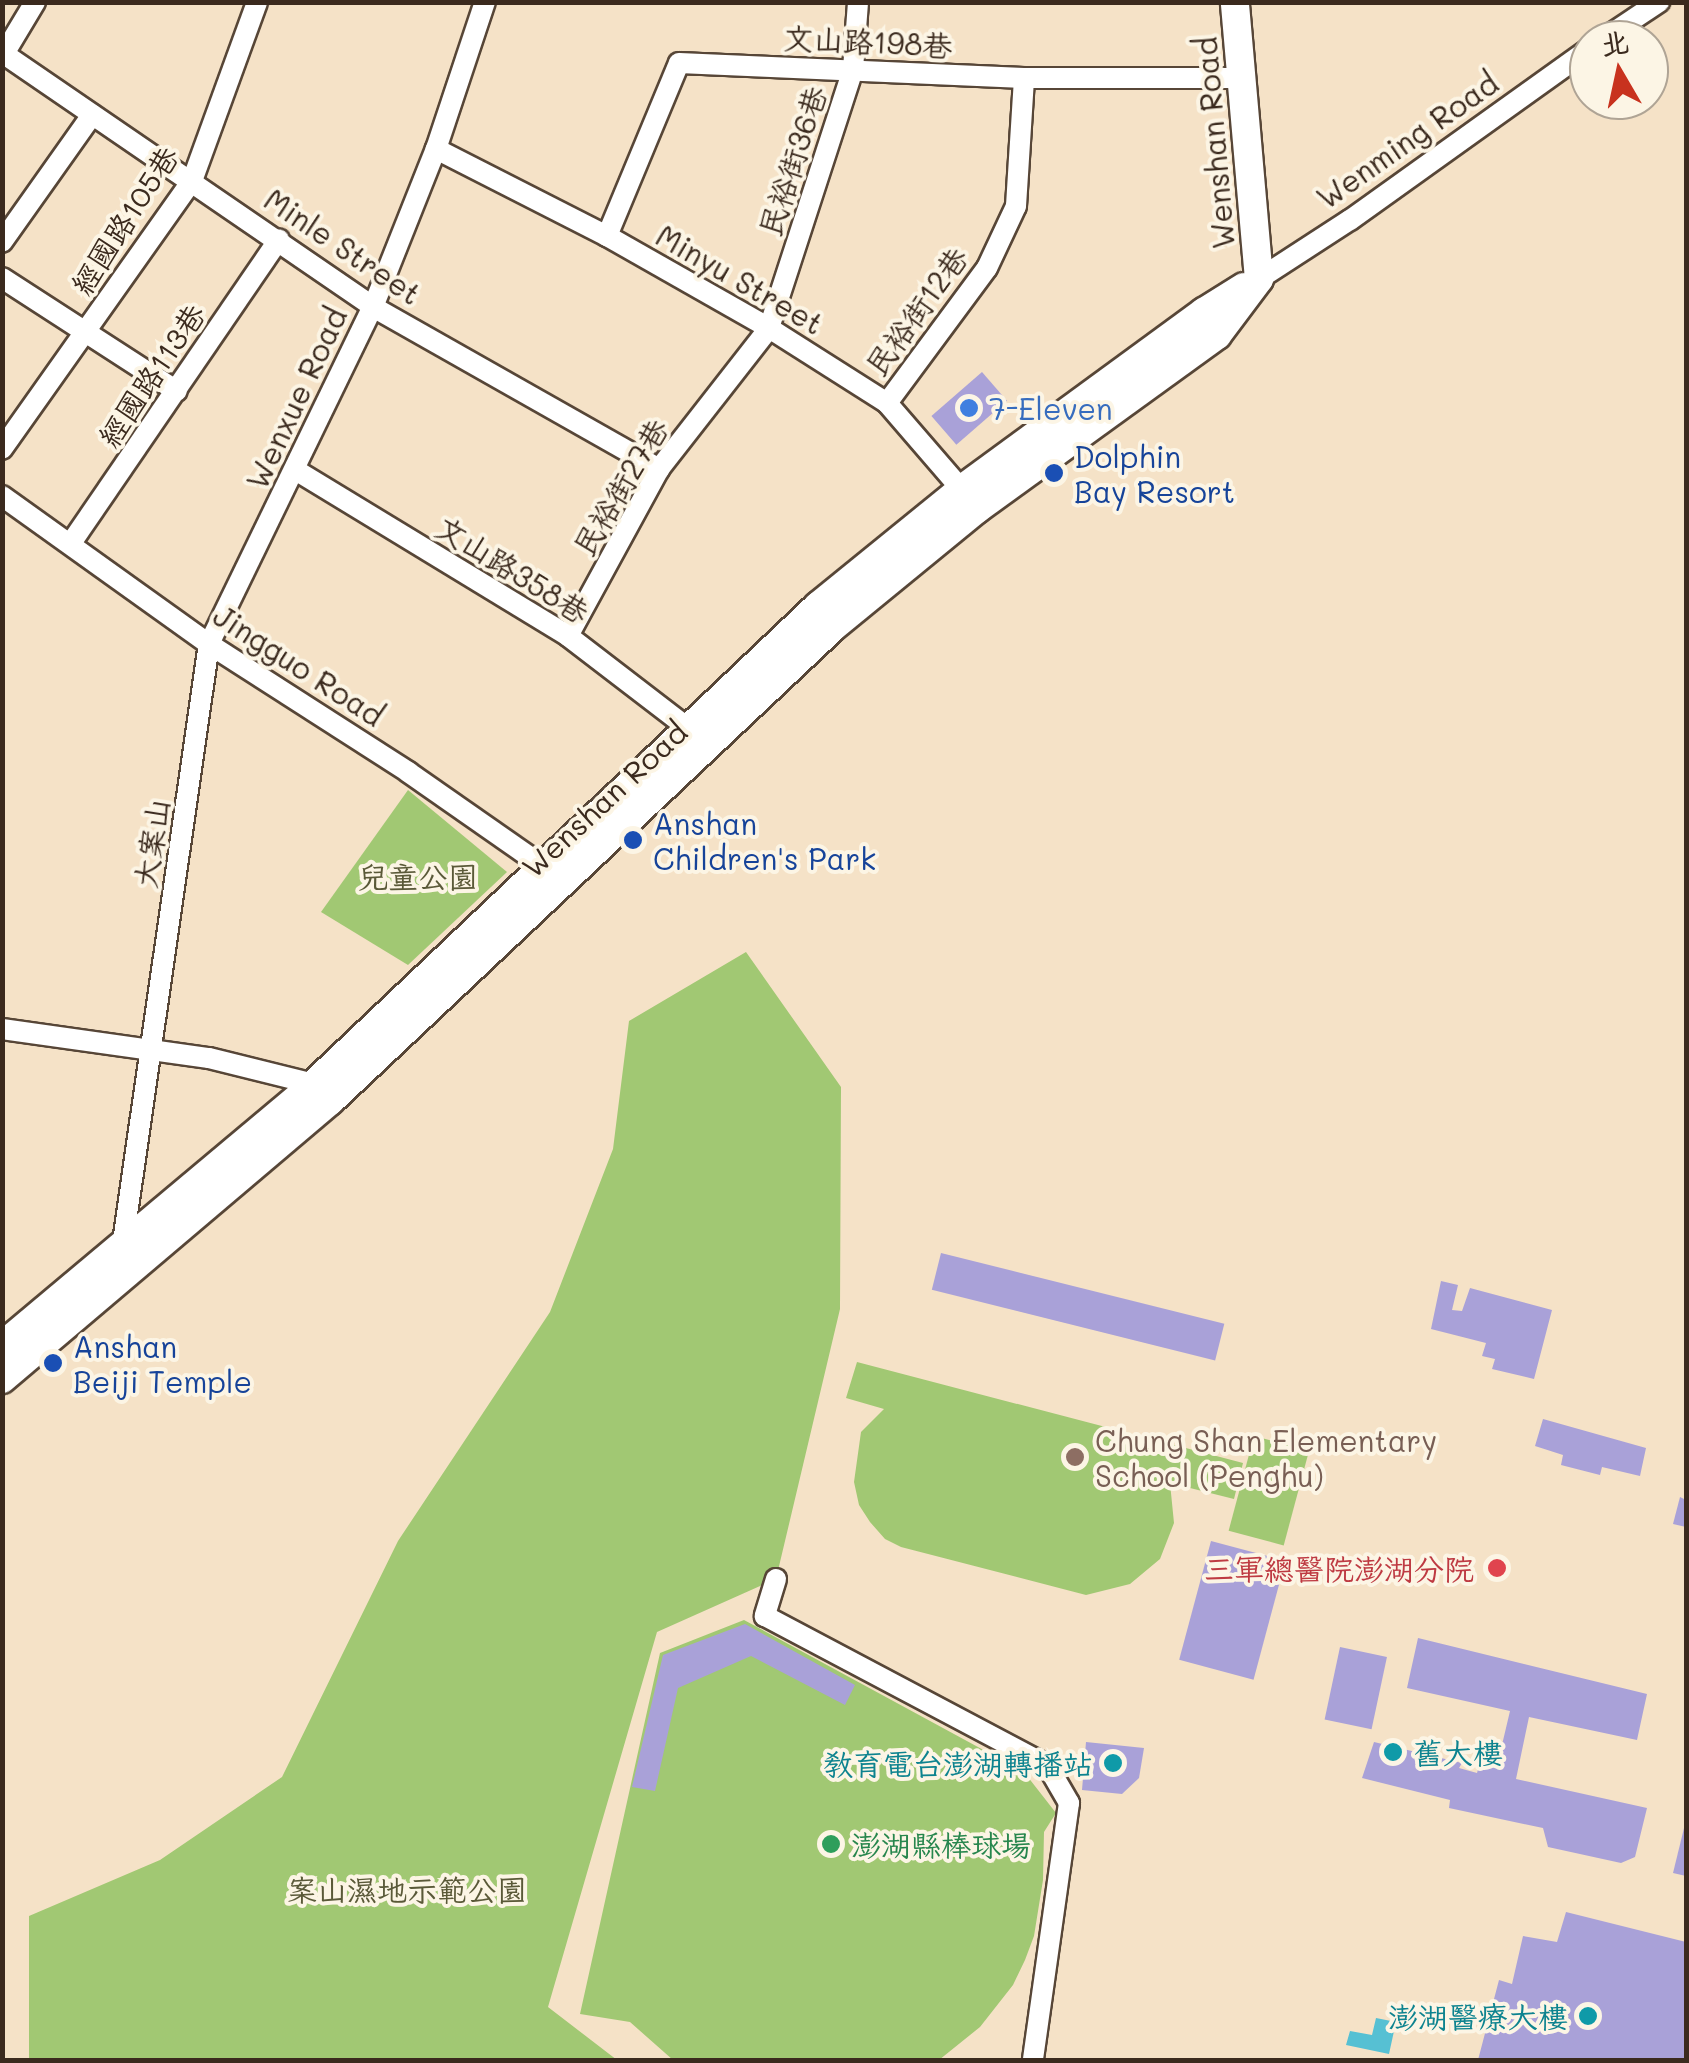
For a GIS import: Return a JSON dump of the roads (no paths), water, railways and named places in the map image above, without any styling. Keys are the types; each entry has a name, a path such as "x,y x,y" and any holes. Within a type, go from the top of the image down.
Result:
{"main road":[{"name":"Wenshan Road","path":"554,874 689,729 818,606 970,499 1204,312 1258,278 1235,2"},
{"name":"Wenshan Road","path":"5,1366 322,1093 554,874 834,626 970,499"},
{"name":"Wenshan Road","path":"5,1366 122,1249 322,1093"}],"street":[{"path":"3,56 34,2"},
{"name":"經國路105巷","path":"2,450 192,180 258,2"},
{"name":"Wenxue Road","path":"209,644 373,307 436,149 485,2"},
{"name":"民裕街36巷","path":"769,328 853,69 858,2"},
{"path":"1631,20 1658,2"},
{"name":"Minle Street","path":"3,56 279,239 373,307 659,469"},
{"name":"文山路198巷","path":"608,236 680,63 1024,78 1242,78"},
{"name":"Wenming Road","path":"1258,278 1350,220 1569,63"},
{"name":"民裕街12巷","path":"887,403 987,268 1016,206 1024,78"},
{"path":"2,242 92,116"},
{"name":"Minyu Street","path":"436,149 608,236 769,328 887,403 970,499"},
{"name":"經國路113巷","path":"71,543 279,239"},
{"path":"2,278 177,391"},
{"name":"民裕街27巷","path":"568,636 659,469 769,328"},
{"name":"文山路358巷","path":"297,470 568,636 689,729"},
{"name":"Jingguo Road","path":"2,496 209,644 554,874"},
{"name":"大案山","path":"122,1249 209,644"},
{"path":"2,1028 209,1058 322,1093"},
{"path":"776,1579 764,1616 1047,1765 1069,1803 1033,2060"}],"water":[{"path":"1376,2018 1396,2022 1389,2054 1346,2045 1350,2031 1372,2035"}],"place":[{"name":"7-Eleven","path":"969,408"},
{"name":"Dolphin Bay Resort","path":"1054,473"},
{"name":"Anshan Children's Park","path":"633,840"},
{"name":"Anshan Beiji Temple","path":"53,1363"},
{"name":"Chung Shan Elementary School (Penghu)","path":"1075,1457"},
{"name":"三軍總醫院澎湖分院","path":"1497,1568"},
{"name":"舊大樓","path":"1393,1752"},
{"name":"教育電台澎湖轉播站","path":"1113,1763"},
{"name":"澎湖縣棒球場","path":"831,1844"},
{"name":"澎湖醫療大樓","path":"1588,2016"}],"park label":[{"name":"兒童公園","path":"418,876"},
{"name":"案山濕地示範公園","path":"407,1889"}]}
